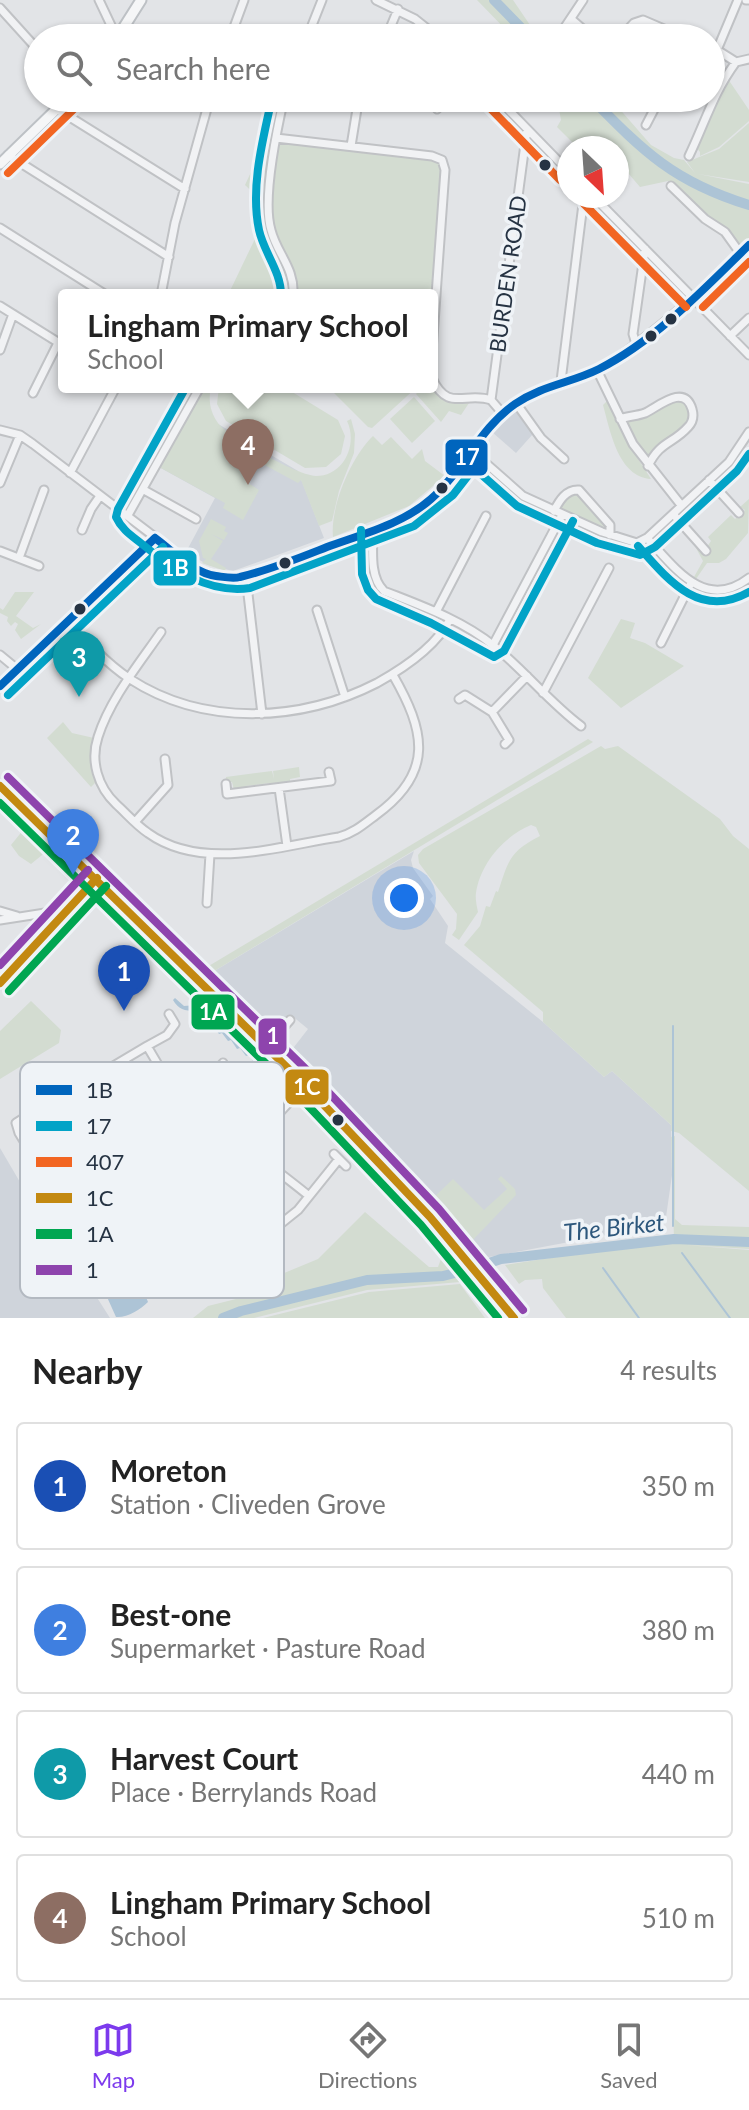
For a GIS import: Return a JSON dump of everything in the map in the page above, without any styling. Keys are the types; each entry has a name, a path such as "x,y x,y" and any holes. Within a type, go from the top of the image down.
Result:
{"main road":[{"path":"126,24 141,0"},
{"path":"0,164 54,112"},
{"path":"0,786 283,1062"},
{"path":"284,1063 430,1217 514,1318"}],"street":[{"path":"99,0 110,24"},
{"path":"235,24 244,0"},
{"path":"313,24 322,0"},
{"path":"376,0 398,9 419,24"},
{"path":"567,24 583,0"},
{"path":"725,27 738,0"},
{"path":"0,8 24,35"},
{"path":"392,24 398,9"},
{"path":"571,19 577,24"},
{"path":"633,24 643,20 652,24"},
{"path":"725,56 736,62 749,59"},
{"path":"725,79 736,62"},
{"path":"62,112 185,189"},
{"path":"162,289 206,112"},
{"path":"281,112 268,215 271,233 292,275 293,289"},
{"path":"351,146 357,112"},
{"path":"511,112 557,160"},
{"path":"646,125 653,112"},
{"path":"693,154 708,112"},
{"name":"BURDEN ROAD","path":"491,400 527,129"},
{"path":"276,138 438,157 444,164 436,289"},
{"path":"8,155 169,257"},
{"path":"672,191 725,232 740,253"},
{"path":"561,381 583,208"},
{"path":"605,208 749,355"},
{"path":"0,228 97,289"},
{"path":"0,430 20,435 205,573 228,578 246,577 399,520 428,502 452,478 486,431 516,403 543,387 597,370 636,344 695,299 749,245"},
{"path":"636,344 633,334 645,249"},
{"path":"0,306 58,343"},
{"path":"0,350 13,314"},
{"path":"730,336 749,318"},
{"path":"33,393 58,350"},
{"path":"597,370 620,419 648,466 681,505"},
{"path":"438,390 451,399 491,400 503,414"},
{"path":"70,473 113,393"},
{"path":"128,515 197,393"},
{"path":"620,419 643,414 673,397 684,399 692,408 690,425 661,445 648,466"},
{"path":"516,403 541,438 561,456 567,448"},
{"path":"472,451 523,496 631,543 647,538 729,462 749,432"},
{"path":"0,483 20,435"},
{"path":"709,480 739,513"},
{"path":"19,558 44,490"},
{"path":"144,490 196,519"},
{"path":"554,511 559,500 572,490 579,490 610,525 610,535"},
{"path":"82,530 100,496"},
{"path":"673,514 706,546"},
{"path":"493,645 562,515"},
{"path":"436,612 486,516"},
{"path":"373,530 374,570 378,586 450,619 493,645 581,726"},
{"path":"0,686 155,538"},
{"path":"647,538 691,583 707,589 724,590 740,585 749,578"},
{"path":"0,551 39,566"},
{"path":"543,693 609,568"},
{"path":"246,577 262,714"},
{"path":"661,643 691,583"},
{"path":"317,610 345,697"},
{"path":"68,620 101,657 153,692 198,708 262,714 318,706 393,675 430,645 450,619"},
{"path":"161,632 102,725 95,760 103,788 148,834 210,854 339,837 354,831 395,800 409,781 418,757 419,734 411,707 393,675"},
{"path":"0,655 17,669"},
{"path":"492,712 527,676"},
{"path":"459,699 465,695 492,712 509,740 505,744"},
{"path":"135,822 168,785 165,759"},
{"path":"226,784 227,794 279,788 331,781 329,772"},
{"path":"279,788 287,846"},
{"path":"207,903 210,854"},
{"path":"0,983 97,878"},
{"path":"0,911 20,917"},
{"path":"0,920 45,913 62,915"},
{"path":"169,1014 175,1024"},
{"path":"267,1046 290,1020"},
{"path":"120,1062 167,1035 175,1024 184,1023"},
{"path":"147,1046 156,1062"},
{"path":"284,1108 305,1085"},
{"path":"284,1222 340,1160"},
{"path":"284,1176 309,1196"}],"shaded area":[{"path":"477,0 513,0 529,24 500,24"},
{"path":"728,79 749,110 749,121 719,147 700,156 696,147 711,112 725,112 725,85"},
{"path":"560,112 622,112 651,145 684,160 695,173 687,162 719,149 749,123 749,182 698,174 749,184 749,240 740,247 724,228 704,216 668,181 640,187 629,174 629,136 566,136 557,127 561,120"},
{"path":"271,129 274,130 274,140 269,140 269,174 265,175 262,199 266,200 265,204 245,185"},
{"path":"281,143 436,160 442,165 433,289 296,289 273,225 272,192 277,148"},
{"path":"264,220 268,239 284,267 287,289 231,289"},
{"path":"201,393 211,393 211,410 224,429 264,455 307,474 326,475 341,465 349,449 351,439 347,421 351,419 355,434 354,453 339,491 332,521 319,526 301,480 298,483 261,463 248,483 259,490 243,520 223,508 225,503 159,467"},
{"path":"218,393 294,393 338,420 345,436 341,454 326,467 305,468 226,421 217,404"},
{"path":"334,393 410,393 372,428"},
{"path":"438,393 447,400 469,403 461,415 449,411 441,422 416,394"},
{"path":"414,397 435,421 412,443 390,419"},
{"path":"678,400 687,405 690,419 650,456 646,456 626,421"},
{"path":"607,401 651,479 631,470 617,451 603,405"},
{"path":"191,408 298,471 324,538 233,571 208,565 186,552 215,498 159,467"},
{"path":"512,410 518,410 533,434 516,453 492,432"},
{"path":"373,436 382,445 391,437 412,459 422,449 425,461 445,476 409,506 333,537 335,512 344,483 357,456"},
{"path":"573,492 578,492 609,529 560,510 559,504"},
{"path":"749,499 748,533 726,559 719,563 707,563 696,579 694,577 703,561 695,546 707,547 711,541 708,537 731,515 735,519 745,510 740,507"},
{"path":"211,519 226,527 224,531 228,533 224,540 211,534 223,541 211,559 226,568 225,571 202,563 206,559 203,558 199,541"},
{"path":"15,592 34,592 16,616 33,628 41,624 21,639 15,630 18,624 15,622 11,626 8,617 0,613 0,608 3,610"},
{"path":"621,619 635,623 630,638 645,643 684,666 621,708 588,678"},
{"path":"63,722 72,733 94,738 91,757 96,782 91,787 47,738"},
{"path":"588,739 593,742 206,976 202,970"},
{"path":"601,746 605,749 618,746 720,819 733,836 749,849 749,1191 679,1133 671,1131 671,1125 612,1071 604,1077 543,1022 543,1012 464,945 480,926 486,906 490,907 515,853 540,836 536,827 531,825 512,836 488,862 478,882 478,912 459,940 452,935 456,929 457,914 419,863 418,855 423,849"},
{"path":"299,767 300,777 290,779 290,784 271,786 270,783 234,790 232,782 226,783 226,777 272,771 274,779 273,771"},
{"path":"28,824 52,847 31,864 19,856 11,845"},
{"path":"414,851 411,860 413,868 433,896 430,899 448,926 445,943 543,1022 604,1077 612,1071 671,1125 672,1175 665,1224 478,1259 287,1056 308,1029 291,1015 269,1037 206,976"},
{"path":"31,1001 61,1030 59,1043 28,1062 20,1062 20,1067 0,1079 0,1031"},
{"path":"675,1136 675,1219 682,1225 749,1227 749,1242 674,1239 671,1137"},
{"path":"0,1148 20,1182 20,1298 97,1298 110,1318 0,1318"},
{"path":"501,1176 515,1189 516,1195 468,1245 428,1203 453,1179 484,1210 507,1189 498,1179"},
{"path":"365,1212 429,1267 438,1267 445,1248 468,1274 460,1282 367,1290 254,1318 193,1318 208,1306 240,1298 284,1298 284,1273 318,1259"},
{"path":"686,1242 749,1245 749,1249 685,1245 749,1250 749,1318 566,1318 543,1288 542,1279 525,1280 519,1284 505,1265 620,1247"},
{"path":"460,1284 485,1318 263,1318 369,1292"}],"water":[{"path":"175,998 184,1006 196,1005 265,1062 254,1062 195,1011 185,1010 173,1000"},
{"path":"284,1077 291,1083 284,1092"},
{"path":"107,1298 146,1298 148,1302 133,1313 116,1317"}],"waterway":[{"path":"494,0 517,24"},
{"path":"605,112 645,150 680,175 749,205"},
{"path":"673,1026 673,1226"},
{"name":"The Birket","path":"483,1265 501,1259 674,1239 749,1242"},
{"path":"682,1253 730,1318"},
{"path":"603,1268 639,1318"},
{"name":"The Birket","path":"223,1318 367,1280 443,1276 463,1271"}],"transit line":[{"name":"407","path":"8,173 71,112"},
{"name":"1B","path":"269,112 259,163 257,214 261,238 280,289"},
{"name":"407","path":"494,112 557,177"},
{"name":"407","path":"588,208 686,307"},
{"name":"17","path":"155,538 199,571 234,578 273,567 395,522 431,499 453,476 481,437 515,404 536,392 599,369 640,344 678,313 749,245"},
{"name":"407","path":"703,307 749,262"},
{"name":"1B","path":"183,393 116,517 121,526 179,571 206,584 235,589 250,588 414,526 453,495 474,468 517,506 597,543 640,555 655,547 737,471 749,454"},
{"name":"1B","path":"361,530 362,574 368,590 376,599 431,623 494,657 504,651 573,521"},
{"name":"17","path":"0,686 155,538"},
{"name":"1B","path":"638,546 673,583 700,599 731,599 749,592"},
{"name":"1B","path":"8,695 163,547"},
{"name":"1","path":"8,777 314,1077 439,1209 523,1310"},
{"name":"1C","path":"0,786 282,1062"},
{"name":"1A","path":"0,803 264,1062"},
{"name":"1","path":"0,965 88,870"},
{"name":"1C","path":"0,983 97,878"},
{"name":"1A","path":"9,991 106,886"},
{"name":"1C","path":"284,1064 430,1217 514,1318"},
{"name":"1A","path":"284,1081 421,1225 498,1318"}],"place":[{"name":"Lingham Primary School","path":"248,485"},
{"name":"Harvest Court","path":"79,697"},
{"name":"Best-one","path":"73,875"},
{"name":"Moreton","path":"124,1011"}]}
